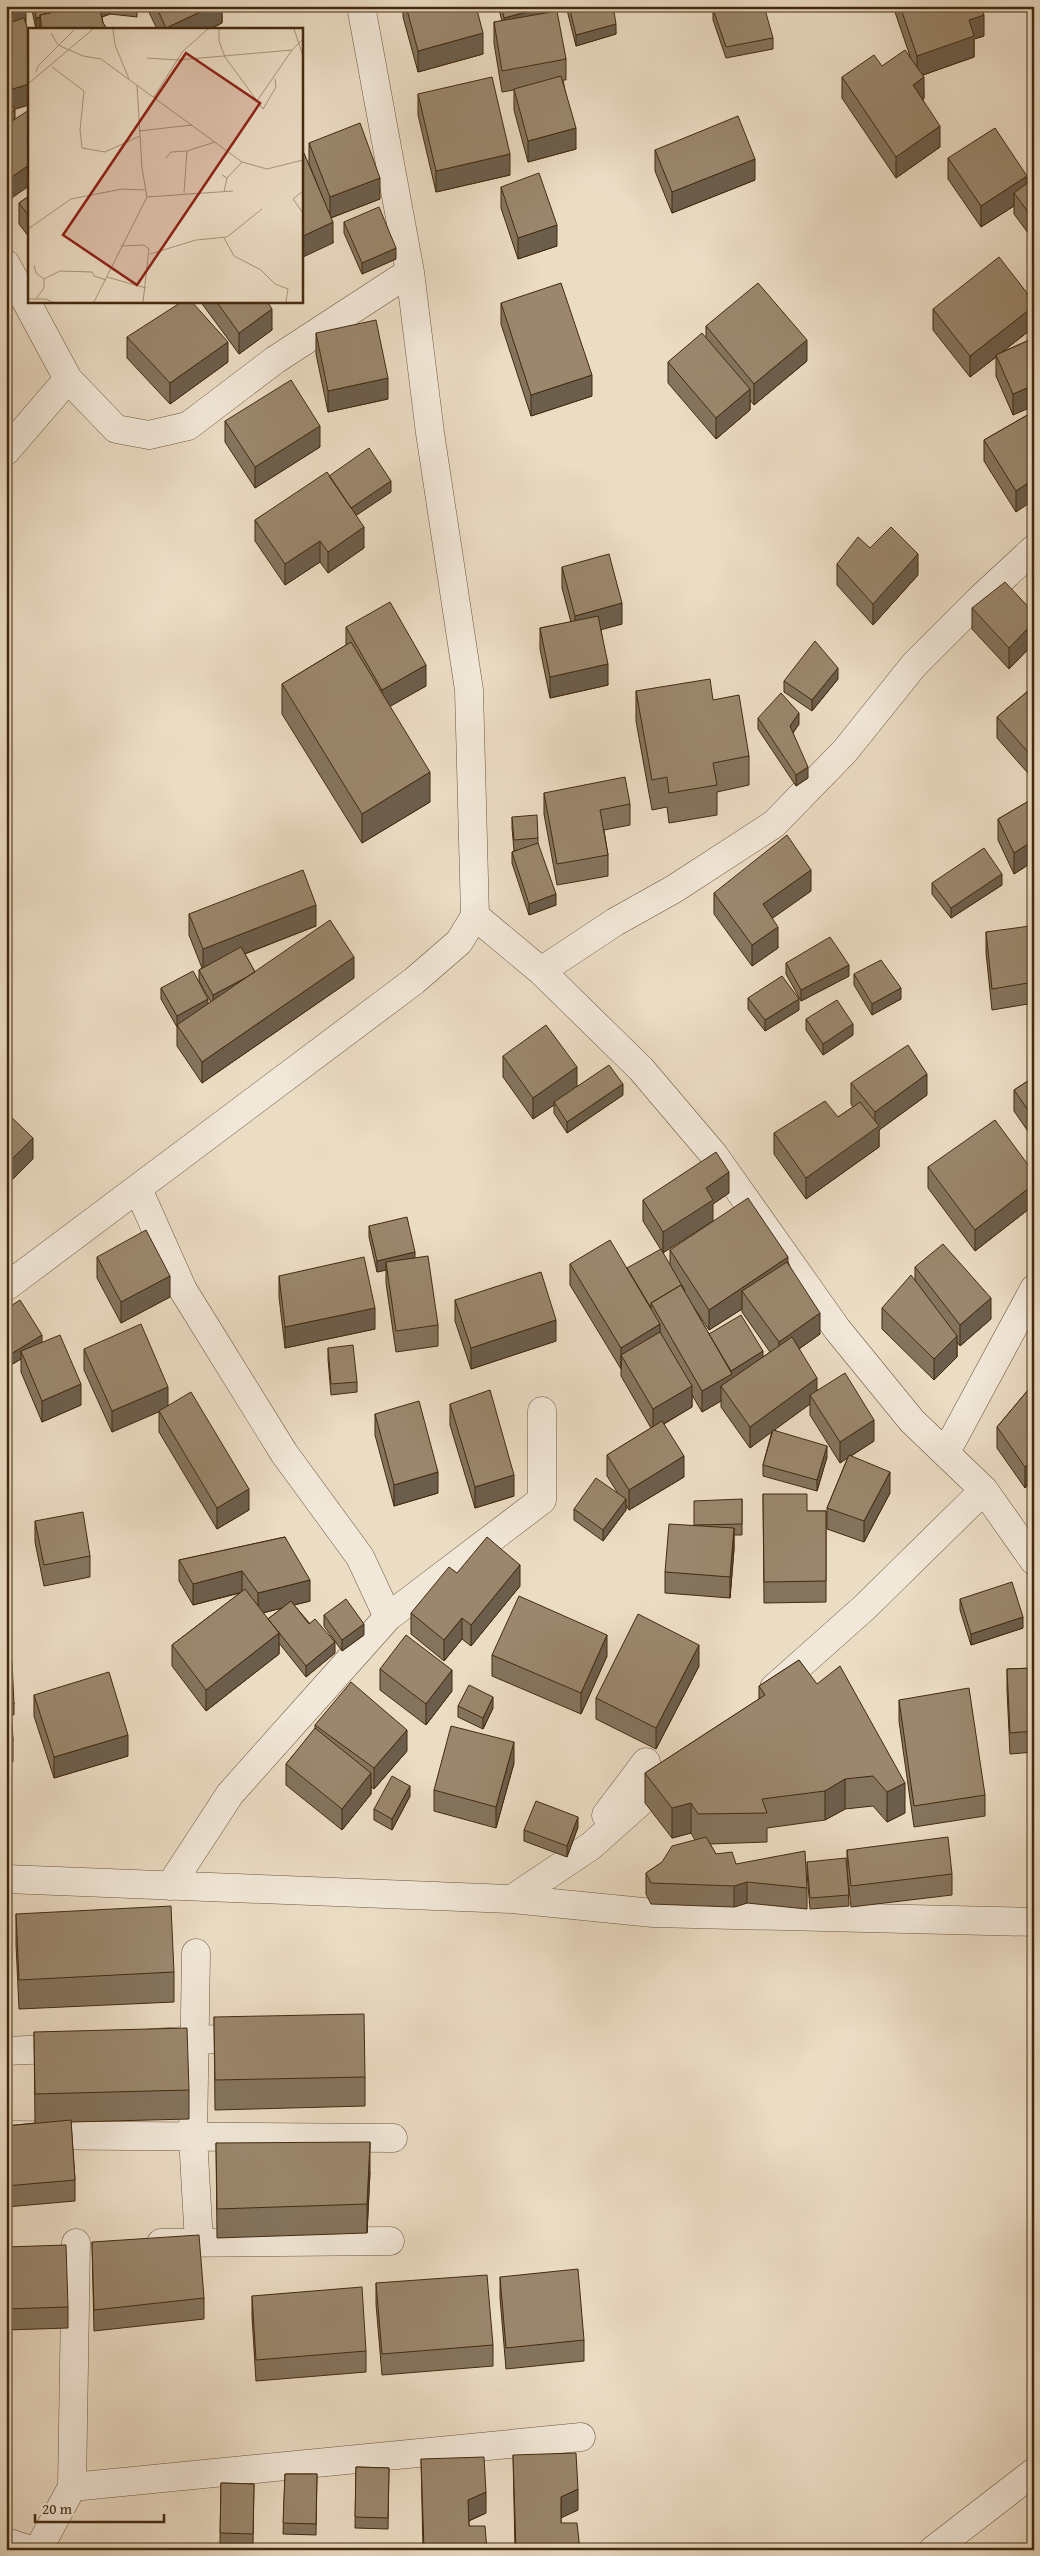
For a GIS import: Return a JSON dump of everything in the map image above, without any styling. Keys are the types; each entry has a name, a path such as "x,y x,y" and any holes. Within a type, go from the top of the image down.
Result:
{"street":[{"path":"6,1287 414,981 459,942 475,916 469,690 430,433 410,272 361,6"},
{"path":"6,264 68,379 116,429 149,435 188,426 275,360 410,272"},
{"path":"6,451 68,379"},
{"path":"541,971 615,922 674,889 774,824 845,751 914,665 982,597 1034,549"},
{"path":"475,916 541,971 641,1069 714,1155 837,1329 912,1421 984,1490 1034,1561"},
{"path":"138,1189 183,1290 284,1453 360,1557 388,1617"},
{"path":"946,1452 1034,1290"},
{"path":"170,1886 230,1794 388,1617 542,1500 542,1411"},
{"path":"758,1702 865,1607 984,1490"},
{"path":"512,1899 591,1846 693,1756"},
{"path":"591,1846 599,1823 646,1762"},
{"path":"6,1879 512,1899 653,1913 1034,1922"},
{"path":"196,1953 197,2040 194,2137 199,2243"},
{"path":"6,2051 276,2036"},
{"path":"6,2136 394,2138"},
{"path":"132,2243 390,2241"},
{"path":"38,2550 72,2487 63,2245 104,2243"},
{"path":"72,2487 581,2437"},
{"path":"933,2550 1034,2472"},
{"path":"6,2542 31,2550"}],"building":[{"path":"6,6 25,6 6,17"},
{"path":"34,6 72,6 73,8 40,15 40,17 36,18"},
{"path":"80,6 99,6 103,23 106,28 42,28 40,15"},
{"path":"156,6 213,6 166,28"},
{"path":"406,6 476,6 483,33 418,51"},
{"path":"501,6 549,6 504,18"},
{"path":"569,6 613,6 616,24 576,35"},
{"path":"726,6 764,6 773,38 726,47 713,9"},
{"path":"900,6 981,6 984,15 969,20 974,36 917,56"},
{"path":"557,11 566,59 502,71 494,22"},
{"path":"24,18 28,30 28,84 6,91 6,24"},
{"path":"905,50 924,77 913,85 940,126 896,157 842,77 874,55 882,66"},
{"path":"561,76 576,128 528,141 514,89"},
{"path":"492,77 510,154 436,171 418,94"},
{"path":"6,95 15,110 6,115"},
{"path":"28,111 28,166 6,181 6,125"},
{"path":"738,116 755,159 672,192 655,150"},
{"path":"360,123 380,178 330,197 309,143"},
{"path":"995,128 1027,176 981,206 948,158"},
{"path":"304,153 333,222 302,237 302,154"},
{"path":"539,173 557,225 518,238 501,187"},
{"path":"1034,178 1034,220 1014,193"},
{"path":"28,197 28,215 19,203"},
{"path":"379,207 396,248 362,263 344,222"},
{"path":"999,257 1034,302 1034,306 970,356 933,309"},
{"path":"561,283 592,375 531,395 501,303"},
{"path":"758,283 807,340 754,384 706,326"},
{"path":"181,302 192,302 228,342 170,383 127,337"},
{"path":"217,302 268,302 272,309 239,333"},
{"path":"376,320 388,378 328,391 316,333"},
{"path":"702,333 750,389 716,418 668,362"},
{"path":"1034,338 1034,385 1013,394 996,355"},
{"path":"291,380 320,426 255,467 225,421"},
{"path":"1031,413 1034,417 1034,479 1016,491 984,440"},
{"path":"369,448 391,481 351,508 329,476"},
{"path":"327,472 364,527 328,552 320,541 285,564 255,520"},
{"path":"891,527 918,554 873,604 837,564 858,537 870,548"},
{"path":"609,554 622,603 575,616 562,567"},
{"path":"1005,582 1034,613 1034,622 1009,648 972,608"},
{"path":"390,602 426,665 382,690 346,627"},
{"path":"598,616 608,664 550,677 540,628"},
{"path":"815,641 838,668 812,700 784,681"},
{"path":"351,642 430,772 362,814 282,684"},
{"path":"710,679 713,700 739,695 749,756 713,763 717,785 669,793 667,777 652,780 636,691"},
{"path":"1034,686 1034,759 997,717"},
{"path":"781,693 799,713 790,726 808,767 796,775 758,718"},
{"path":"625,777 630,804 600,810 608,855 557,864 544,793"},
{"path":"1034,798 1034,840 1014,853 998,819"},
{"path":"537,815 538,838 514,840 512,817"},
{"path":"787,835 811,870 763,904 778,927 752,945 714,893"},
{"path":"538,843 556,894 529,904 512,852"},
{"path":"984,848 1002,874 951,908 932,883"},
{"path":"303,870 316,905 203,949 189,914"},
{"path":"330,920 354,957 202,1062 177,1025"},
{"path":"1030,926 1034,941 1034,982 992,989 986,932"},
{"path":"830,937 849,965 801,990 786,963"},
{"path":"241,947 255,972 213,995 199,970"},
{"path":"881,960 901,988 872,1004 854,974"},
{"path":"193,971 208,999 177,1016 161,988"},
{"path":"782,976 799,999 765,1020 748,998"},
{"path":"837,1000 853,1024 823,1044 806,1019"},
{"path":"546,1025 577,1067 533,1098 503,1056"},
{"path":"908,1045 927,1074 875,1112 851,1083"},
{"path":"609,1065 623,1084 567,1122 554,1102"},
{"path":"1034,1077 1034,1119 1014,1090"},
{"path":"825,1101 838,1117 860,1102 879,1126 806,1178 774,1133"},
{"path":"6,1112 33,1138 6,1165"},
{"path":"995,1120 1034,1173 1034,1184 975,1230 928,1167"},
{"path":"716,1152 729,1172 706,1188 713,1200 663,1232 643,1200"},
{"path":"748,1198 788,1257 709,1310 670,1250"},
{"path":"407,1217 415,1252 377,1261 369,1226"},
{"path":"146,1230 170,1276 121,1302 97,1257"},
{"path":"610,1240 660,1324 621,1348 570,1264"},
{"path":"943,1244 991,1298 960,1325 915,1267"},
{"path":"661,1249 685,1291 681,1285 651,1303 651,1308 627,1268"},
{"path":"428,1256 438,1325 396,1331 386,1262"},
{"path":"364,1257 375,1308 285,1327 279,1276"},
{"path":"787,1262 820,1313 779,1342 742,1291"},
{"path":"541,1272 556,1320 471,1348 455,1300"},
{"path":"911,1275 957,1336 934,1359 882,1308"},
{"path":"681,1285 732,1374 702,1391 651,1303"},
{"path":"20,1300 42,1335 6,1357 6,1309"},
{"path":"741,1315 763,1351 731,1371 709,1334"},
{"path":"141,1324 168,1387 112,1411 84,1349"},
{"path":"660,1332 692,1386 653,1409 621,1355"},
{"path":"60,1335 81,1384 42,1401 21,1351"},
{"path":"792,1337 817,1378 750,1427 721,1386"},
{"path":"353,1345 357,1382 331,1384 328,1348"},
{"path":"845,1373 874,1420 840,1442 810,1395"},
{"path":"1034,1383 1034,1459 1025,1467 997,1427"},
{"path":"490,1390 514,1475 475,1487 450,1404"},
{"path":"191,1392 249,1489 217,1508 159,1411"},
{"path":"419,1401 438,1472 394,1485 375,1414"},
{"path":"662,1421 684,1456 629,1490 607,1455"},
{"path":"773,1430 827,1446 817,1480 763,1465"},
{"path":"849,1455 890,1472 864,1521 827,1508"},
{"path":"596,1478 626,1499 603,1530 574,1509"},
{"path":"763,1494 807,1494 807,1511 826,1511 826,1581 764,1582"},
{"path":"742,1499 742,1524 694,1525 694,1501"},
{"path":"83,1512 90,1556 44,1565 35,1521"},
{"path":"669,1524 734,1528 730,1577 665,1572"},
{"path":"285,1537 310,1580 258,1593 242,1571 193,1584 179,1560"},
{"path":"487,1537 520,1565 471,1625 462,1618 444,1640 411,1613 449,1567 457,1573"},
{"path":"1012,1582 1023,1617 971,1634 960,1599"},
{"path":"245,1589 279,1633 206,1690 172,1645"},
{"path":"519,1596 607,1635 581,1693 492,1655"},
{"path":"346,1599 364,1624 342,1640 324,1615"},
{"path":"291,1601 309,1624 315,1619 335,1642 306,1666 268,1619"},
{"path":"638,1614 699,1645 656,1728 596,1698"},
{"path":"406,1635 452,1670 426,1704 380,1669"},
{"path":"799,1660 817,1684 840,1666 905,1783 887,1792 873,1776 845,1779 825,1791 762,1799 767,1813 698,1814 691,1803 672,1808 645,1773 765,1695 759,1686"},
{"path":"6,1661 12,1661 14,1704 6,1704"},
{"path":"1034,1668 1034,1731 1010,1733 1007,1669"},
{"path":"109,1672 128,1735 54,1757 34,1695"},
{"path":"351,1682 407,1730 374,1768 315,1725"},
{"path":"469,1685 493,1697 483,1718 458,1706"},
{"path":"969,1688 985,1795 914,1806 899,1700"},
{"path":"11,1704 13,1741 6,1741 6,1705"},
{"path":"451,1726 514,1742 496,1807 434,1790"},
{"path":"315,1728 371,1773 342,1809 286,1764"},
{"path":"392,1776 410,1786 392,1819 374,1809"},
{"path":"536,1801 578,1817 567,1846 524,1830"},
{"path":"706,1837 716,1854 732,1852 736,1864 805,1851 807,1888 747,1882 734,1886 651,1883 646,1873 662,1862 672,1846"},
{"path":"948,1837 952,1874 851,1886 847,1850"},
{"path":"846,1858 849,1895 810,1898 807,1862"},
{"path":"171,1906 174,1972 19,1980 16,1914"},
{"path":"364,2014 365,2077 215,2080 214,2017"},
{"path":"187,2028 189,2090 35,2094 34,2032"},
{"path":"71,2120 75,2180 6,2186 6,2126"},
{"path":"370,2142 367,2204 217,2209 216,2143"},
{"path":"199,2235 204,2298 94,2310 92,2242"},
{"path":"66,2245 68,2307 6,2309 6,2247"},
{"path":"578,2269 584,2340 506,2348 500,2277"},
{"path":"487,2275 493,2345 382,2354 376,2283"},
{"path":"362,2287 366,2351 256,2360 252,2296"},
{"path":"576,2453 578,2489 561,2497 561,2523 577,2523 580,2550 516,2550 513,2455"},
{"path":"484,2457 486,2492 468,2500 469,2526 485,2526 487,2550 424,2550 421,2459"},
{"path":"356,2467 389,2468 388,2518 355,2517"},
{"path":"285,2474 317,2474 316,2524 283,2523"},
{"path":"221,2483 254,2484 253,2534 220,2533"}]}
